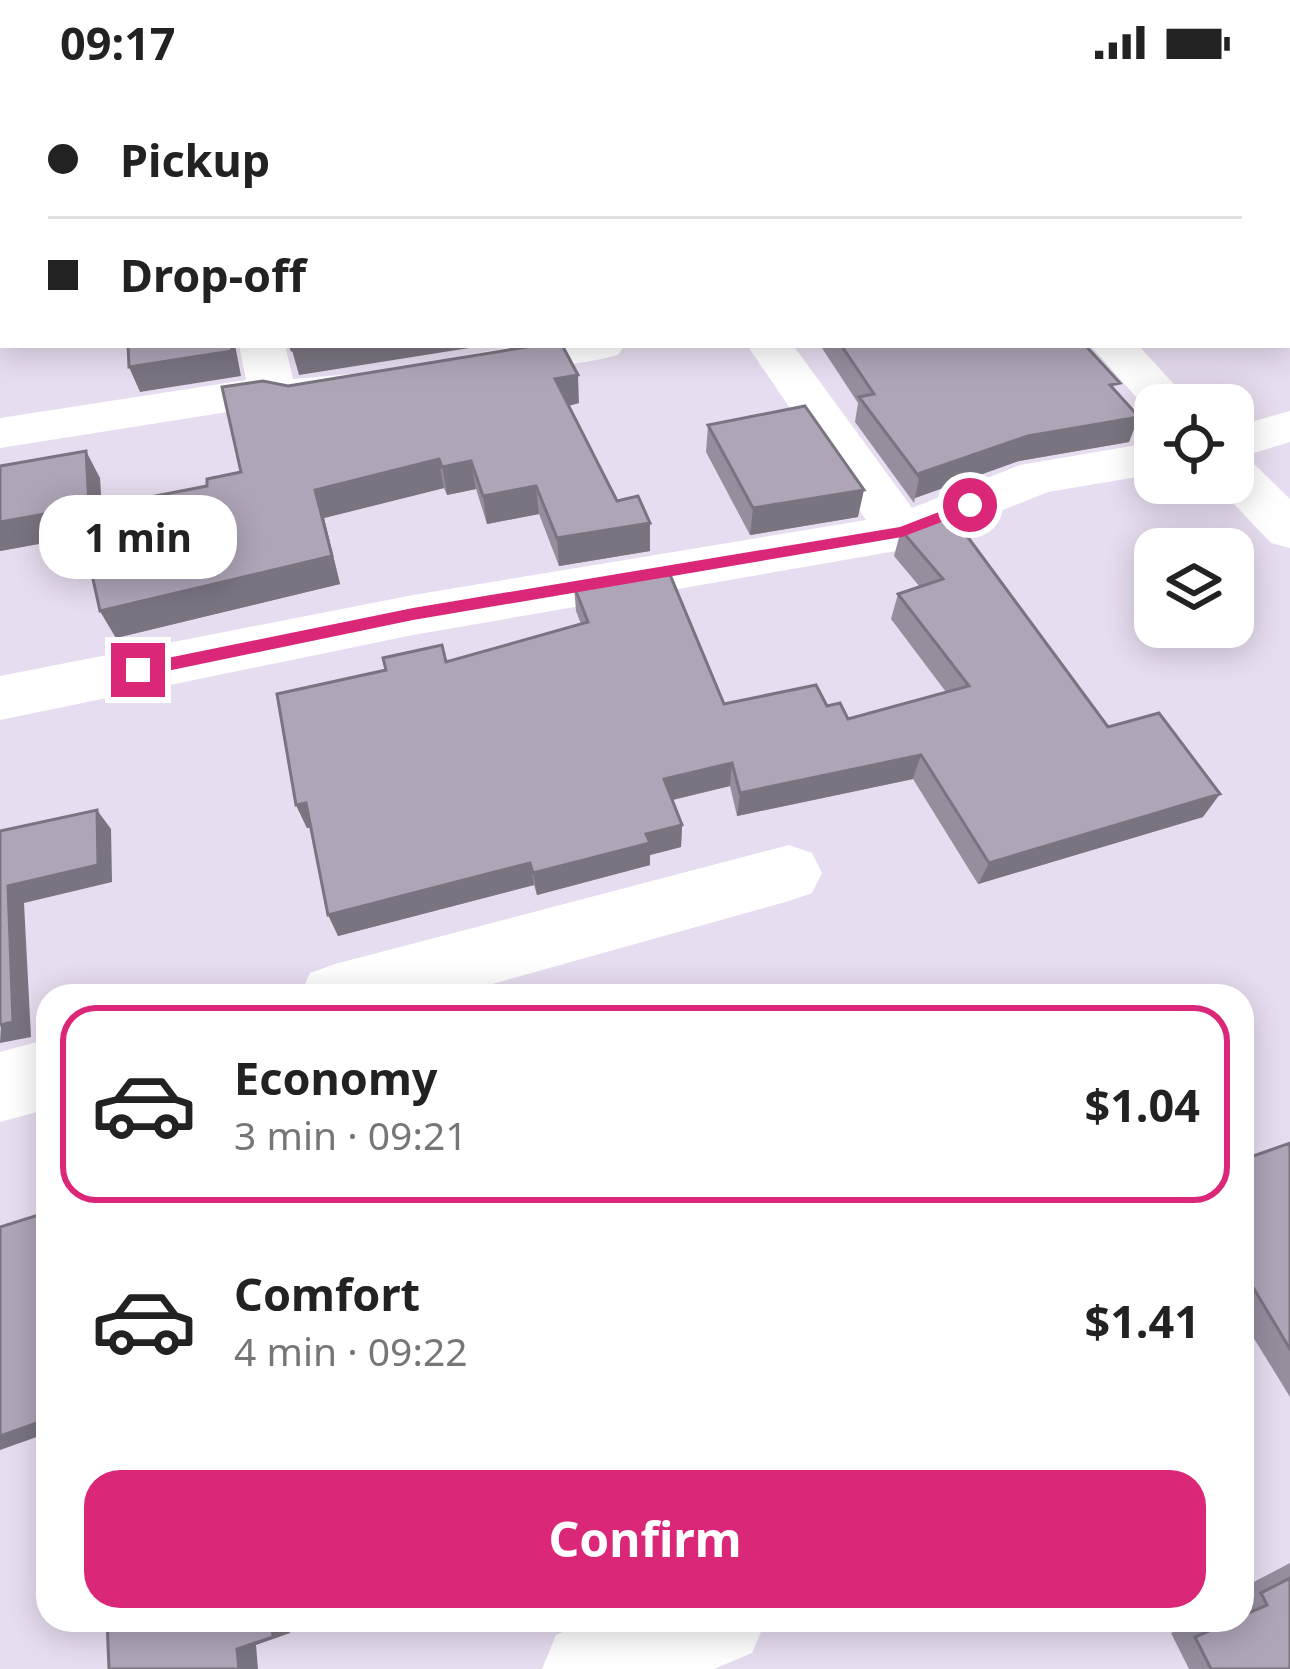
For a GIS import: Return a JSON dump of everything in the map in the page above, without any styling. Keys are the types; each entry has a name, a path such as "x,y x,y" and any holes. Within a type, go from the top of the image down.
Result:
{"street":[{"path":"0,433 267,368 312,395 584,348"},
{"path":"772,348 902,532"},
{"path":"1117,348 1150,384"},
{"path":"1254,436 1290,426"},
{"path":"0,698 413,614 902,532 1038,478 1134,462"},
{"path":"1254,494 1290,530"},
{"path":"379,984 789,873"},
{"path":"0,1087 36,1077"},
{"path":"590,1669 687,1632"}],"building":[{"path":"128,348 232,348 232,351 129,367"},
{"path":"521,348 564,348 578,375 555,379 617,501 638,496 650,523 557,538 536,486 483,496 471,461 442,467 439,459 315,490 332,556 100,611 78,511 207,486 207,479 241,472 222,387 263,381 288,386"},
{"path":"843,348 1088,348 1120,383 1110,385 1134,411 1134,418 1028,436 920,473 920,478 859,397 874,394"},
{"path":"805,406 864,490 753,508 708,425"},
{"path":"86,451 89,506 0,522 0,466"},
{"path":"950,513 1108,727 1159,713 1220,794 989,863 921,755 740,793 732,763 664,779 682,825 646,834 650,843 533,873 530,863 328,915 306,803 296,805 277,694 386,670 383,658 442,645 446,662 588,622 574,586 668,570 724,704 816,685 827,706 840,703 848,719 969,686 898,594 943,579 901,530"},
{"path":"97,810 98,865 8,886 13,1022 0,1025 0,831"},
{"path":"1290,1143 1290,1349 1254,1289 1254,1156"},
{"path":"36,1216 36,1423 0,1436 0,1227"},
{"path":"1290,1578 1290,1669 1211,1669 1195,1637 1206,1632 1254,1632 1254,1611 1267,1605 1261,1593"},
{"path":"107,1632 272,1632 273,1637 237,1649 239,1669 109,1669"}],"route":[{"path":"138,670 413,614 902,532 970,505"}]}
